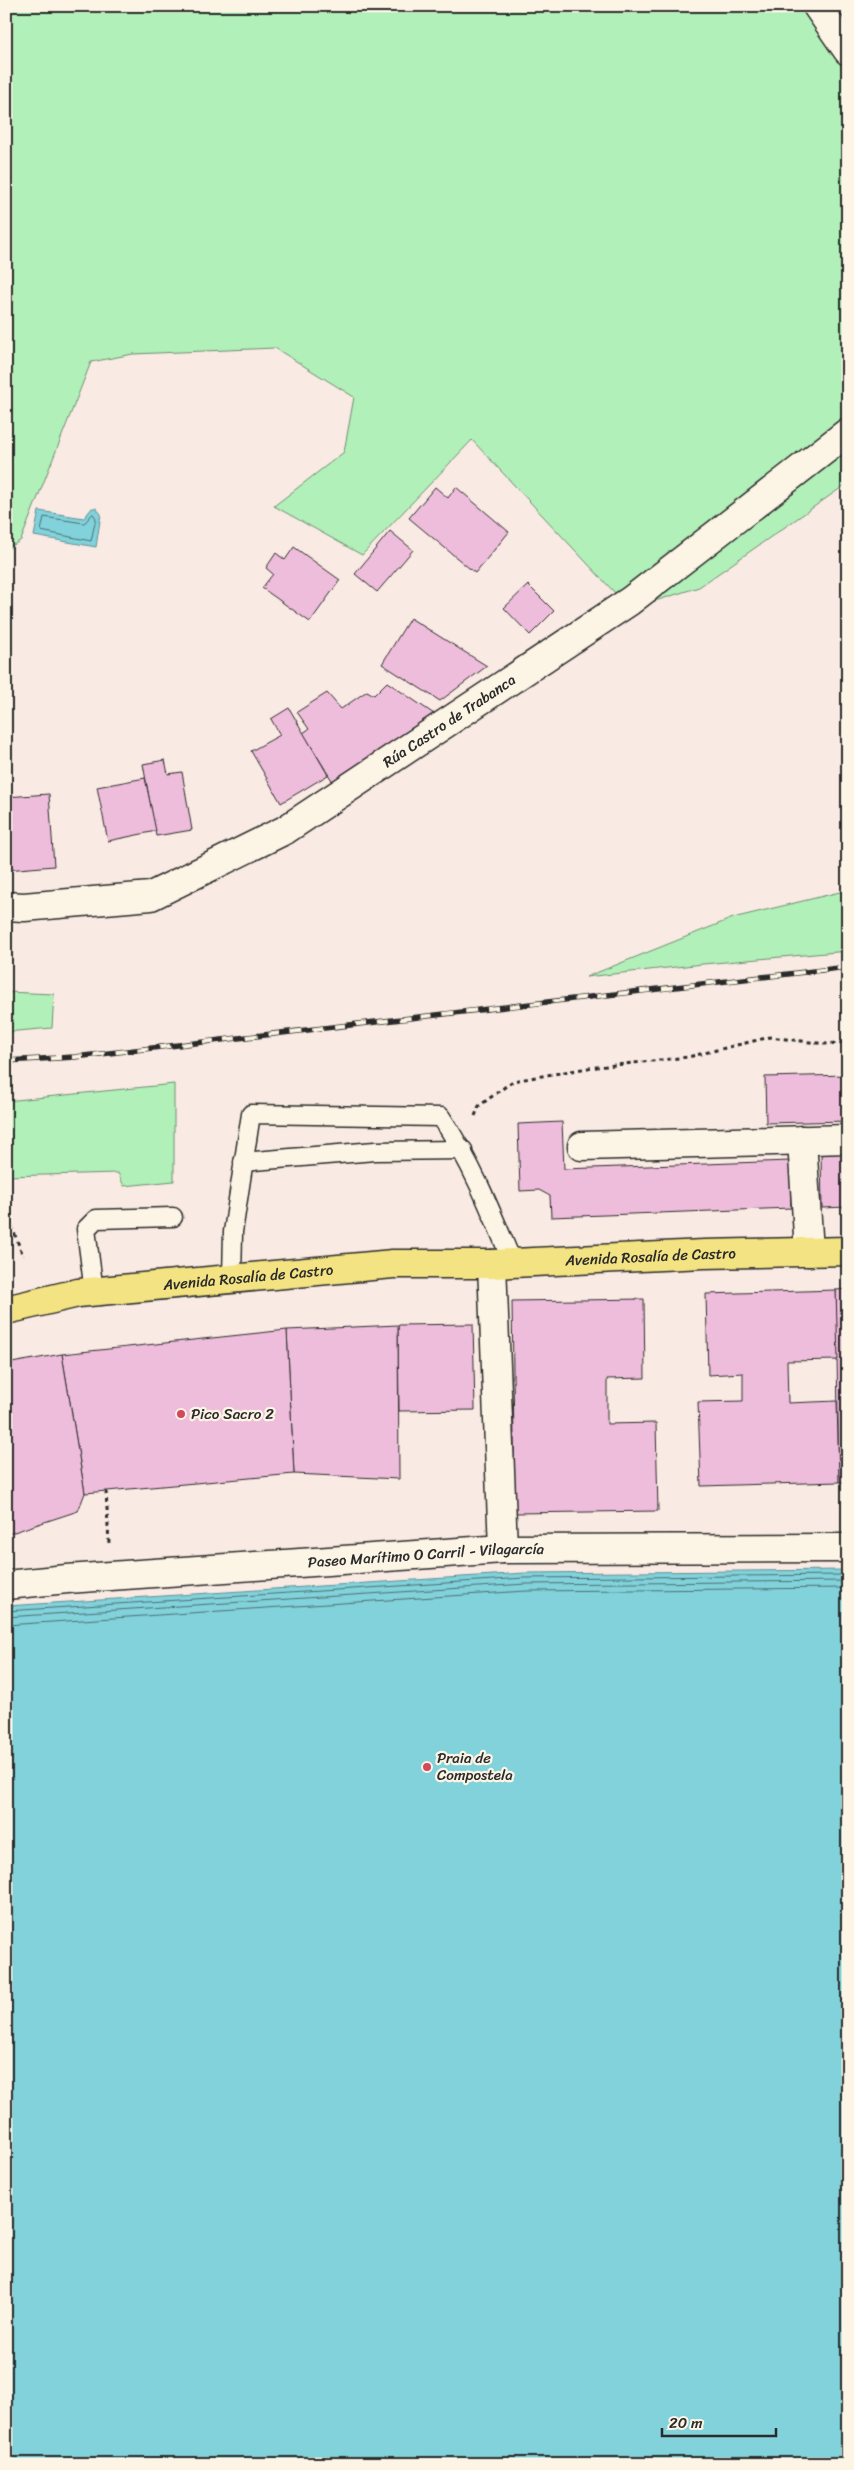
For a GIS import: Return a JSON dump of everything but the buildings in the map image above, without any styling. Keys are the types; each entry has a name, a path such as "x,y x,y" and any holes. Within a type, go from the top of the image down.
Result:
{"main road":[{"name":"Avenida Rosalía de Castro","path":"6,1310 78,1293 393,1264 503,1264 704,1254 848,1251"}],"street":[{"path":"817,6 848,51"},
{"name":"Rúa Castro de Trabanca","path":"6,906 24,907 152,896 286,830 630,601 848,432"},
{"path":"582,1146 848,1139"},
{"path":"802,1140 810,1252"},
{"path":"503,1264 503,1549"},
{"name":"Paseo Marítimo O Carril - Vilagarcía","path":"6,1585 109,1576 503,1549 848,1548"}],"lane":[{"path":"232,1279 233,1232 251,1114 441,1117 463,1150 503,1264"},
{"path":"243,1162 374,1151 463,1150"},
{"path":"94,1292 86,1229 96,1219 173,1217"}],"path":[{"path":"463,1150 479,1106 513,1081 588,1068 688,1057 770,1037 826,1044 848,1042"},
{"path":"6,1211 23,1256"},
{"path":"106,1491 110,1557 109,1576"}],"green space":[{"path":"6,6 817,6 848,51 848,483 699,587 630,609 472,440 362,555 274,506 344,452 354,397 275,348 133,354 91,362 21,540 6,550"},
{"path":"848,890 848,951 586,977 733,918"},
{"path":"6,992 54,994 52,1028 6,1032"},
{"path":"174,1084 174,1181 124,1186 118,1173 6,1176 6,1101"}],"water":[{"path":"92,508 96,508 101,514 96,547 34,536 39,511 84,518"},
{"path":"848,1570 848,2464 6,2464 6,1606 525,1573"}],"railway":[{"path":"6,1061 75,1057 848,967"}],"place":[{"name":"Pico Sacro 2","path":"181,1414"},
{"name":"Praia de Compostela","path":"427,1767"}]}
